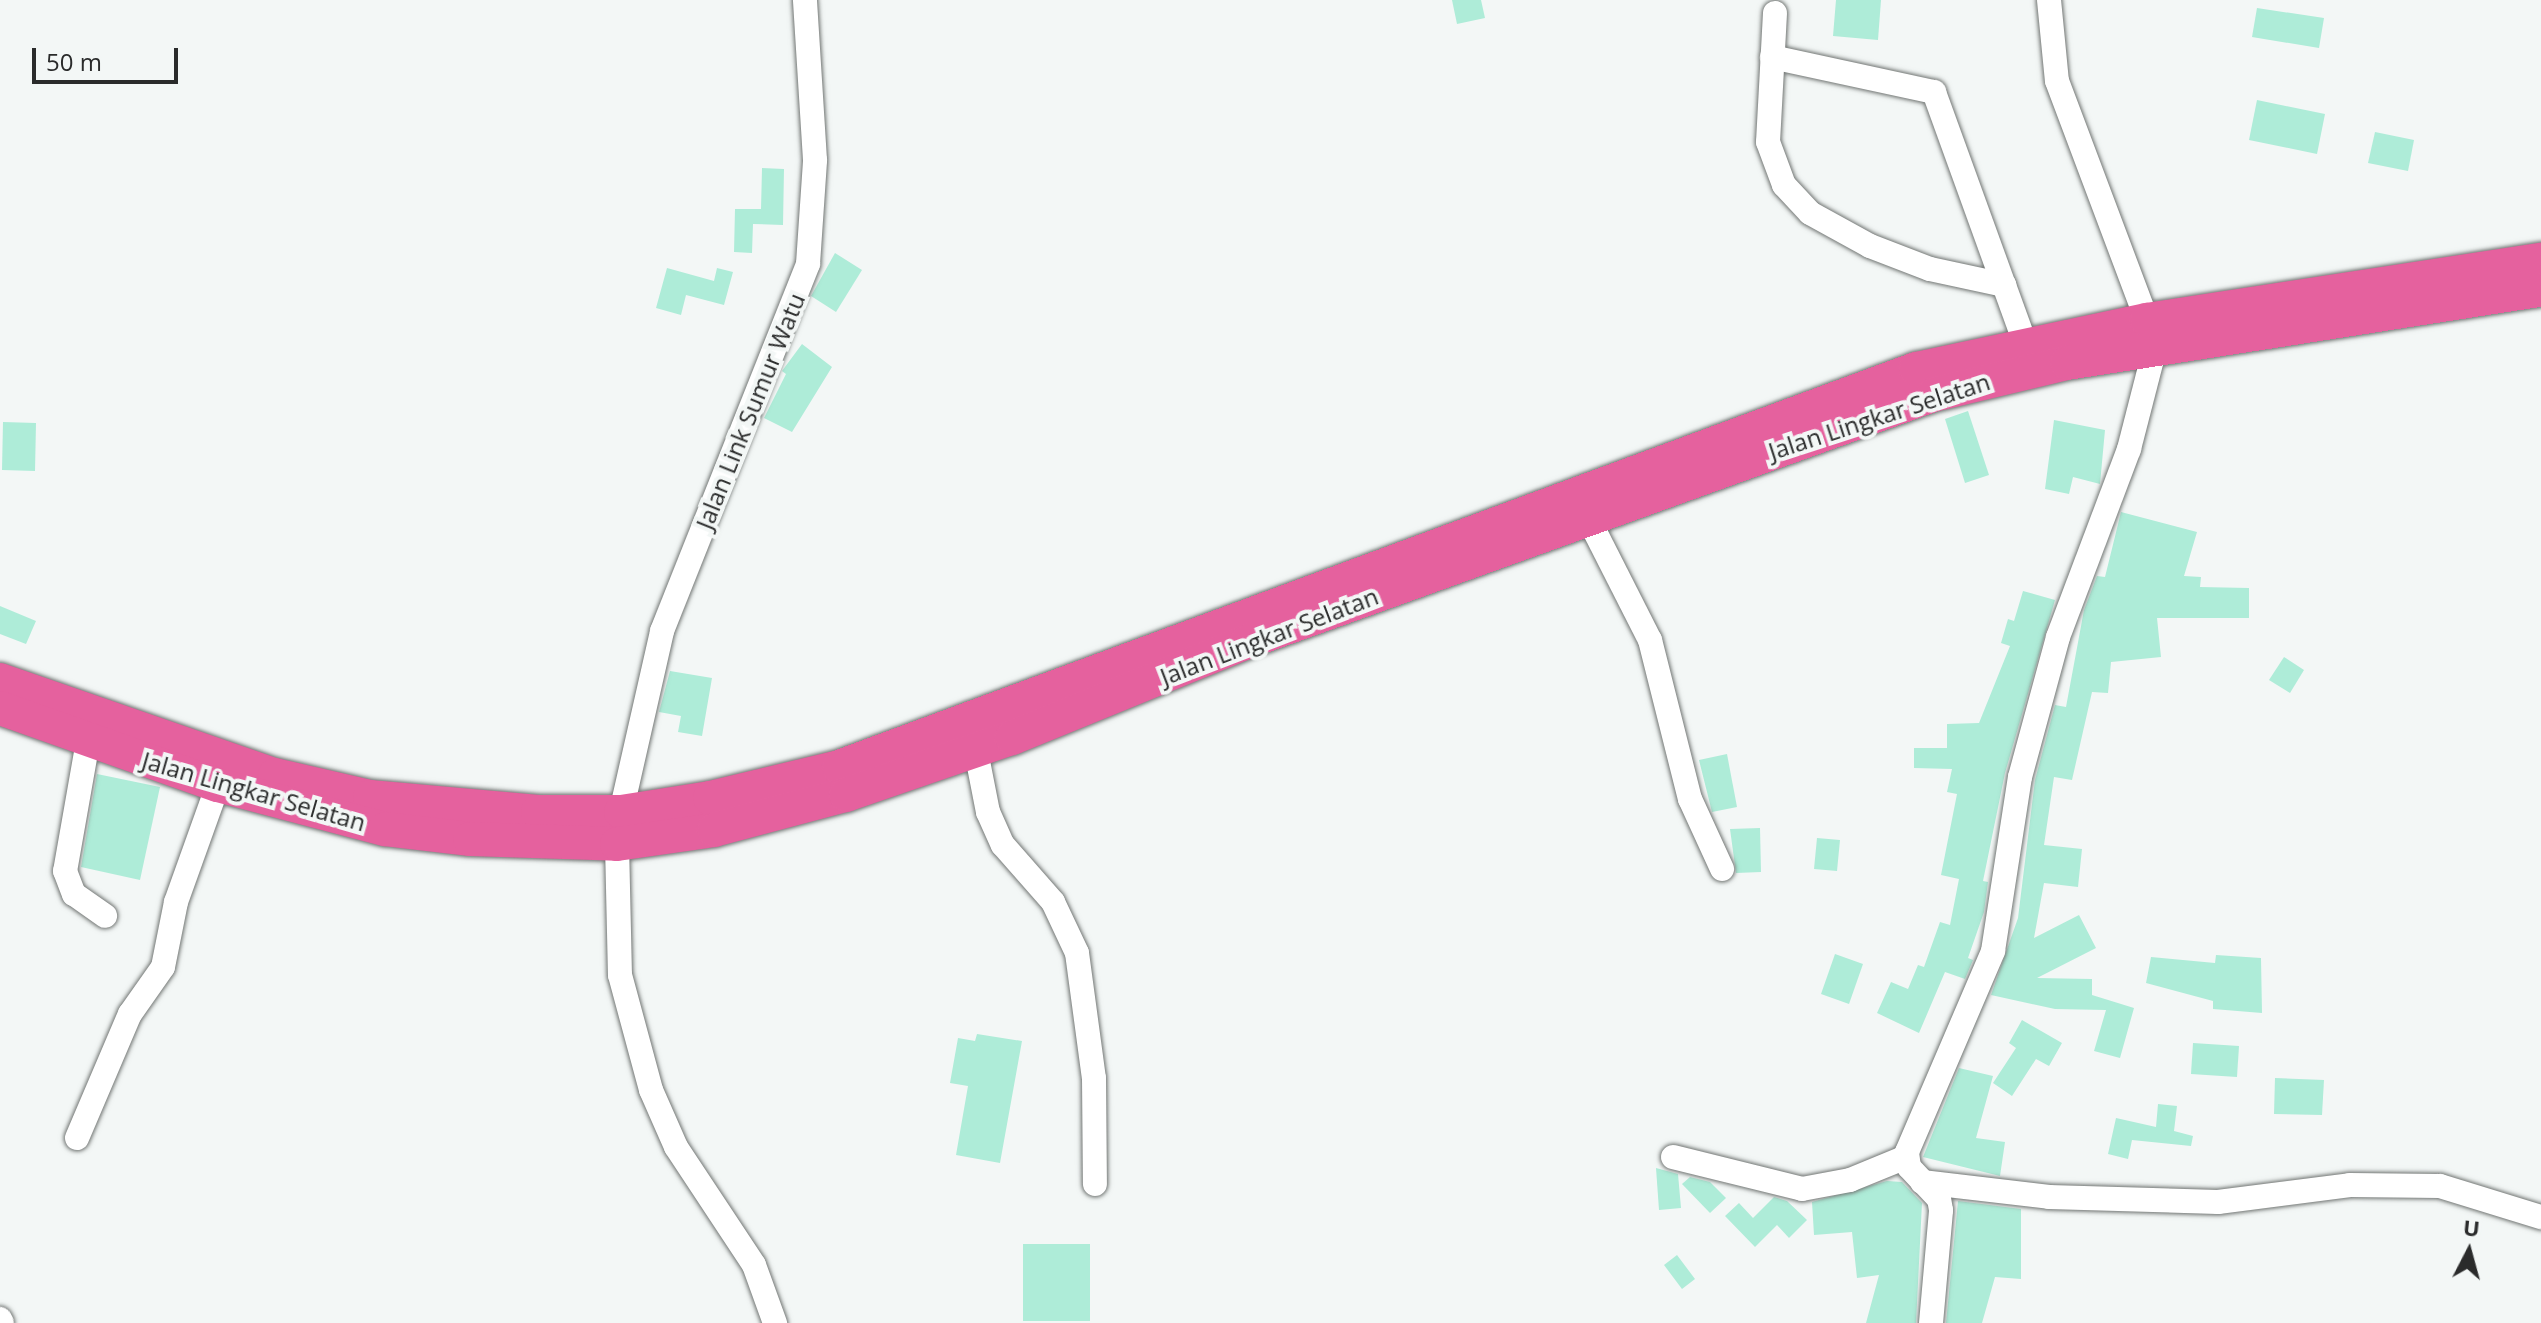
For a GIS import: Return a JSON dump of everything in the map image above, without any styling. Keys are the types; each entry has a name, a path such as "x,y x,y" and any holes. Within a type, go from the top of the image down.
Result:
{"highway":[{"name":"Jalan Lingkar Selatan","path":"0,680 60,716 88,741 218,785 385,829 470,839 619,828 714,830 1014,703 1859,386 2025,343 2151,334 2296,312 2541,260"},
{"name":"Jalan Lingkar Selatan","path":"2296,312 2541,290"},
{"name":"Jalan Lingkar Selatan","path":"798,793 976,751 1247,642 1933,395 2151,334"},
{"name":"Jalan Lingkar Selatan","path":"0,708 60,716 275,775 370,797 619,828"}],"street":[{"name":"Jalan Link Sumur Watu","path":"775,1323 754,1265 676,1147 651,1090 620,975 619,828 662,631 808,264 815,132 805,0"},
{"path":"1673,1157 1802,1189 1858,1177 1906,1157 1929,1091 1993,951 2020,777 2058,637 2129,449 2151,334 2057,81 2049,0"},
{"path":"1775,13 1771,162 1797,200 1829,226 1904,261 2004,285"},
{"path":"1772,57 1934,92 2025,343"},
{"path":"1588,518 1650,640 1690,799 1722,869"},
{"path":"88,741 65,871 74,894 105,916"},
{"path":"976,751 988,812 1003,845 1053,902 1077,953 1094,1078 1095,1184"},
{"path":"77,1138 130,1014 163,967 176,902 218,785"},
{"path":"1906,1157 1941,1210 1931,1323"},
{"path":"1922,1182 2049,1197 2218,1202 2350,1185 2440,1186 2541,1217"}],"building":[{"path":"1452,0 1481,0 1485,18 1457,24"},
{"path":"1836,0 1881,0 1878,40 1833,36"},
{"path":"2257,8 2324,18 2319,48 2252,37"},
{"path":"2257,100 2325,114 2317,154 2249,140"},
{"path":"2375,132 2414,140 2408,171 2368,163"},
{"path":"762,168 784,169 783,225 753,224 752,253 734,252 735,209 761,209"},
{"path":"835,253 862,270 836,312 811,296"},
{"path":"667,268 714,281 717,268 733,272 724,305 686,295 681,315 656,308"},
{"path":"802,344 832,367 792,432 764,418 786,374 782,371"},
{"path":"1968,411 1989,475 1965,483 1945,419"},
{"path":"2054,420 2105,430 2100,484 2073,477 2069,494 2045,489"},
{"path":"3,422 36,423 35,471 2,470"},
{"path":"2121,512 2197,532 2184,576 2201,577 2200,587 2249,588 2249,618 2157,618 2161,657 2111,662 2108,693 2092,692 2072,780 2054,777 2044,845 2082,849 2078,887 2044,883 2034,938 2079,915 2096,948 2037,978 2092,979 2092,995 2134,1008 2120,1058 2094,1051 2106,1010 2055,1009 1991,995 2018,918 2035,780 2055,705 2066,707 2084,610 2097,576 2105,577"},
{"path":"2023,591 2055,600 2005,773 1983,881 1988,882 1984,912 1968,958 1973,960 1965,979 1945,972 1919,1033 1877,1013 1891,982 1908,989 1918,965 1924,967 1940,922 1950,925 1959,879 1941,875 1957,794 1947,792 1952,769 1914,768 1914,748 1947,748 1947,724 1979,723 2010,646 2001,643 2008,619 2014,621"},
{"path":"0,606 36,621 26,644 0,634"},
{"path":"2284,657 2304,670 2290,693 2269,680"},
{"path":"670,671 712,678 702,736 678,732 681,716 659,712"},
{"path":"1727,754 1737,807 1712,812 1699,760"},
{"path":"97,774 160,787 140,880 81,867"},
{"path":"1760,828 1761,872 1736,873 1730,829"},
{"path":"1817,838 1840,840 1837,871 1814,869"},
{"path":"1835,954 1863,964 1849,1004 1821,994"},
{"path":"2216,955 2261,958 2262,1013 2213,1009 2213,1001 2146,983 2151,957 2215,963"},
{"path":"2022,1020 2062,1043 2049,1066 2036,1059 2012,1096 1993,1083 2016,1048 2009,1043"},
{"path":"977,1034 1022,1041 1000,1163 956,1155 968,1086 950,1083 958,1038 975,1041"},
{"path":"2193,1043 2239,1046 2237,1077 2191,1074"},
{"path":"1959,1068 1993,1076 1976,1138 2005,1142 2000,1176 1923,1157"},
{"path":"2275,1078 2324,1080 2322,1115 2274,1114"},
{"path":"2158,1104 2177,1106 2174,1131 2193,1136 2191,1146 2132,1140 2128,1159 2108,1154 2116,1118 2156,1127"},
{"path":"1656,1168 1678,1174 1681,1208 1659,1210"},
{"path":"1690,1177 1710,1182 1726,1198 1710,1213 1682,1184"},
{"path":"1887,1181 1902,1182 1922,1203 1916,1323 1866,1323 1879,1275 1857,1278 1852,1232 1814,1235 1812,1202"},
{"path":"1774,1197 1787,1201 1807,1220 1789,1238 1777,1225 1755,1247 1725,1216 1739,1203 1753,1218"},
{"path":"1958,1201 2021,1209 2021,1279 1995,1277 1982,1323 1946,1323"},
{"path":"1023,1244 1090,1244 1090,1321 1023,1321"},
{"path":"1677,1255 1695,1279 1682,1289 1664,1265"}]}
